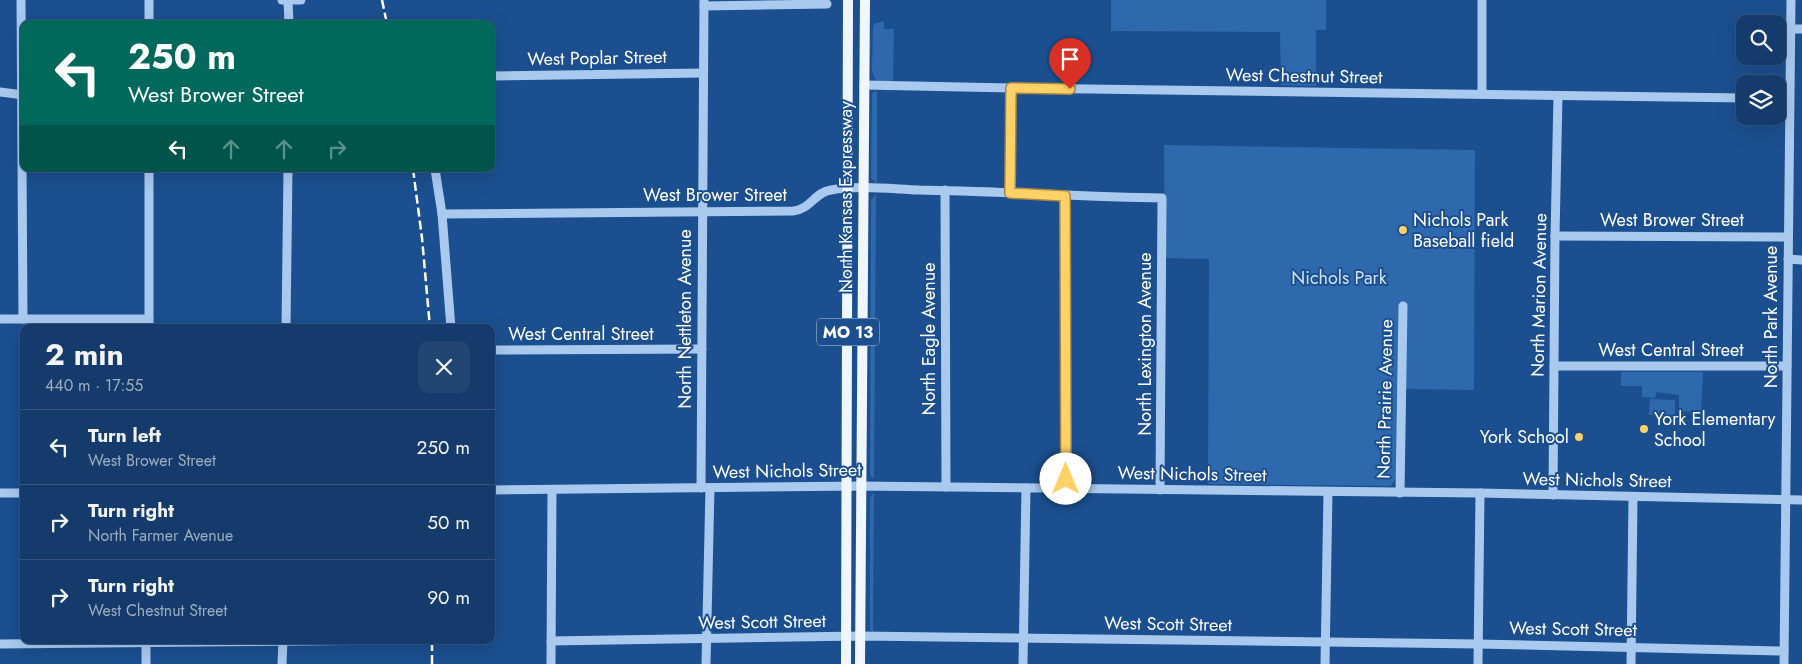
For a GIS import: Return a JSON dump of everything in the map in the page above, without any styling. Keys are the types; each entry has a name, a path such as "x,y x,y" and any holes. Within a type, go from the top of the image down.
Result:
{"main road":[{"name":"North Kansas Expressway","path":"846,664 848,0"},
{"name":"North Kansas Expressway","path":"860,664 862,189 865,0"}],"street":[{"path":"21,0 21,20"},
{"path":"149,0 149,20"},
{"path":"288,20 285,0 301,0"},
{"path":"1482,0 1482,94"},
{"name":"North Park Avenue","path":"1784,664 1788,259 1786,98 1790,0"},
{"path":"704,3 827,4"},
{"name":"North Nettleton Avenue","path":"704,3 702,350 706,664"},
{"path":"1790,29 1802,29"},
{"name":"West Poplar Street","path":"495,76 703,73"},
{"name":"West Chestnut Street","path":"864,85 1736,98"},
{"path":"1010,193 1011,88"},
{"path":"0,92 20,95"},
{"name":"North Marion Avenue","path":"1553,495 1558,96"},
{"path":"23,172 23,319"},
{"path":"0,319 149,323 149,172"},
{"path":"286,324 288,172"},
{"path":"435,172 442,214 451,324"},
{"name":"West Brower Street","path":"442,214 796,210 805,208 826,191 848,189 945,190 1065,196 1162,198"},
{"name":"North Eagle Avenue","path":"945,190 946,487"},
{"path":"1065,196 1066,488"},
{"name":"North Lexington Avenue","path":"1160,490 1162,198"},
{"name":"West Brower Street","path":"1555,236 1788,237"},
{"path":"1788,259 1802,260"},
{"name":"North Prairie Avenue","path":"1400,493 1404,306"},
{"name":"West Central Street","path":"495,350 702,350"},
{"name":"West Central Street","path":"1554,366 1787,366"},
{"name":"West Nichols Street","path":"495,490 861,486 1480,493 1802,500"},
{"path":"1023,664 1026,488"},
{"path":"551,664 552,490"},
{"path":"1325,664 1328,492"},
{"path":"0,494 20,493"},
{"path":"1478,664 1480,493"},
{"path":"1631,664 1633,497"},
{"name":"West Scott Street","path":"551,641 860,636 1631,646 1784,651"},
{"path":"0,644 20,644"},
{"path":"146,644 146,664"},
{"path":"282,664 283,644"}],"green space":[{"path":"1111,0 1326,0 1326,30 1316,30 1316,86 1281,85 1280,32 1111,31"},
{"path":"884,21 884,29 894,29 893,83 876,81 872,72 874,24"},
{"path":"877,91 877,184 871,178 872,95 873,92"},
{"name":"Nichols Park","path":"1164,145 1475,150 1474,390 1406,389 1403,480 1395,480 1391,486 1208,484 1209,259 1165,258"},
{"path":"876,194 874,479 870,475 871,200"},
{"path":"1621,372 1703,372 1701,412 1679,411 1679,395 1656,392 1655,398 1642,397 1642,386 1621,386"},
{"path":"1650,399 1675,400 1675,415 1649,415"},
{"path":"874,492 873,632 870,630 870,498"}],"railway":[{"path":"382,0 386,20"},
{"path":"413,172 422,238 430,324"},
{"path":"432,644 432,664"}],"place":[{"name":"Nichols Park Baseball field","path":"1403,230"},
{"name":"York Elementary School","path":"1644,429"},
{"name":"York School","path":"1579,437"}],"route":[{"path":"1066,479 1065,196 1010,193 1011,88 1070,89"}]}
